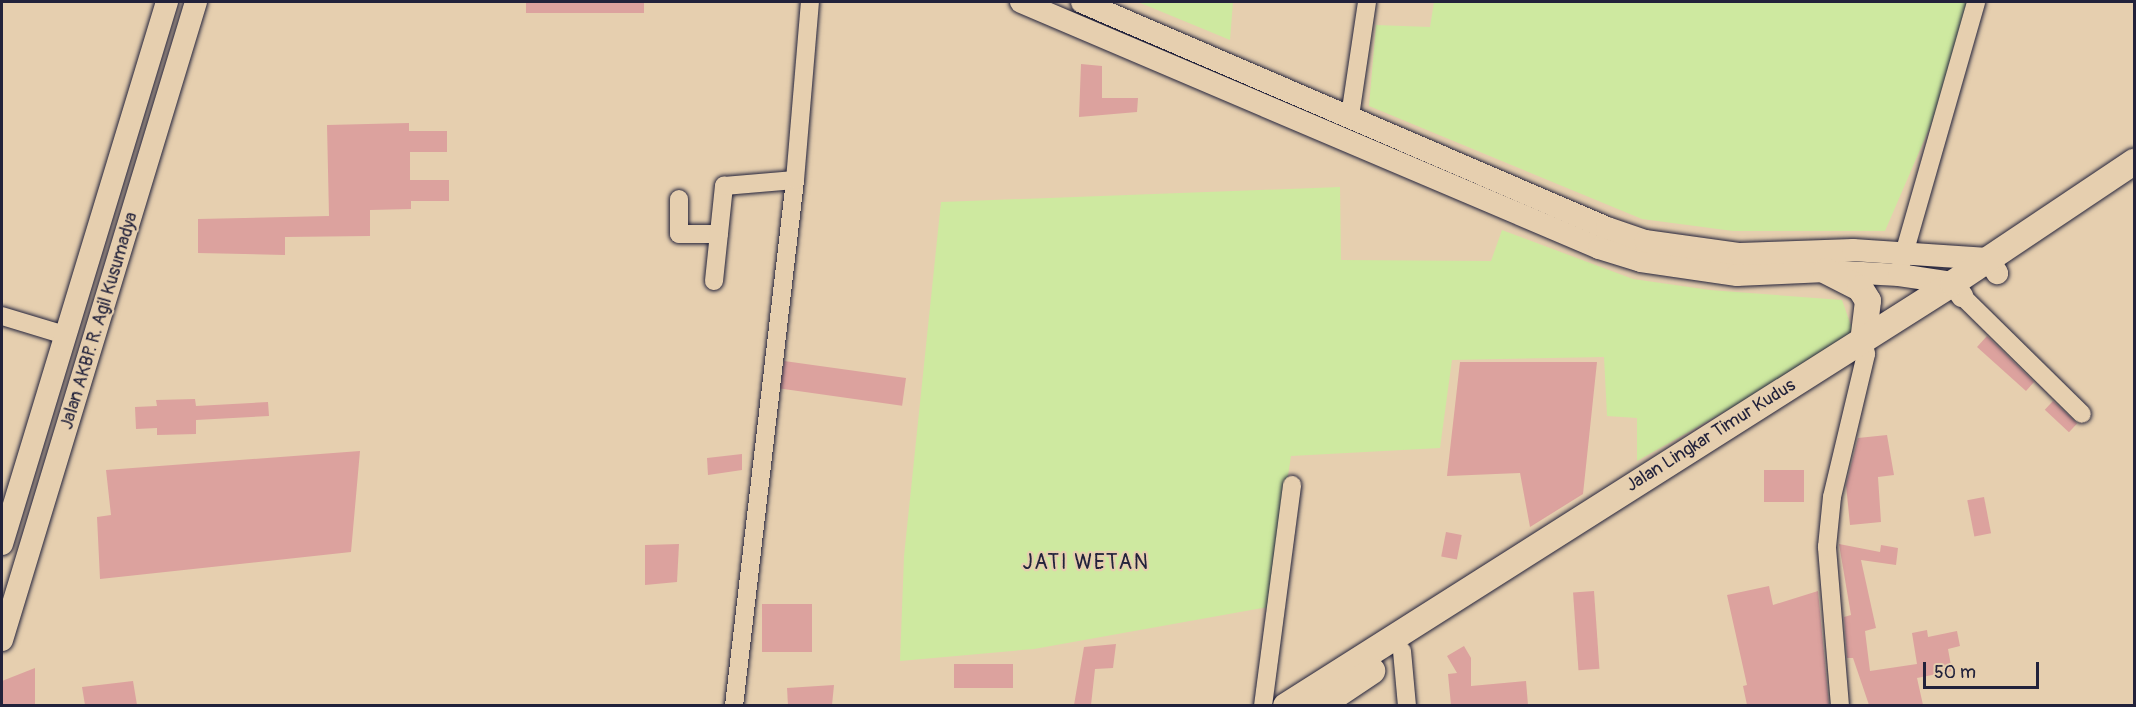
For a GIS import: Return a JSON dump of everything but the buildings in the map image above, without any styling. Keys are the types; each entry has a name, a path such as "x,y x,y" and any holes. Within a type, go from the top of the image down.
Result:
{"highway":[{"name":"Jalan Lingkar Timur Kudus","path":"1993,266 2134,162"},
{"name":"Jalan Lingkar Timur Kudus","path":"1286,705 1993,266 2134,181"},
{"path":"1826,271 1860,288 1868,301 1864,346"},
{"name":"Jalan Lingkar Timur Kudus","path":"1320,705 1864,346"}],"main road":[{"name":"Jalan AKBP. R. Agil Kusumadya","path":"2,544 167,2"},
{"name":"Jalan AKBP. R. Agil Kusumadya","path":"2,640 196,2"},
{"path":"1021,2 1599,248 1641,261 1737,275 1901,265 1993,266"},
{"path":"1082,2 1607,228 1645,241 1740,254 1853,250 1901,265 1957,289"}],"street":[{"path":"734,705 795,180 810,2"},
{"path":"1350,116 1367,2"},
{"path":"1901,265 1976,2"},
{"path":"714,281 724,186 795,180"},
{"path":"679,199 679,234 719,234"},
{"path":"1957,289 2082,414"},
{"path":"2,316 64,335"},
{"path":"1840,705 1827,573 1827,535 1864,346"},
{"path":"1263,705 1292,485"},
{"path":"1402,651 1407,705"}],"green space":[{"path":"1138,2 1233,2 1230,40"},
{"path":"1434,2 1968,2 1932,122 1885,231 1733,231 1642,219 1369,106 1376,25 1430,27"},
{"path":"1340,187 1341,260 1491,261 1502,230 1633,279 1710,290 1842,300 1854,334 1781,380 1637,461 1637,418 1607,416 1604,357 1452,360 1440,448 1291,456 1268,607 1034,649 900,661 904,556 941,202"}],"district":[{"name":"JATI WETAN","path":"1086,563"}]}
